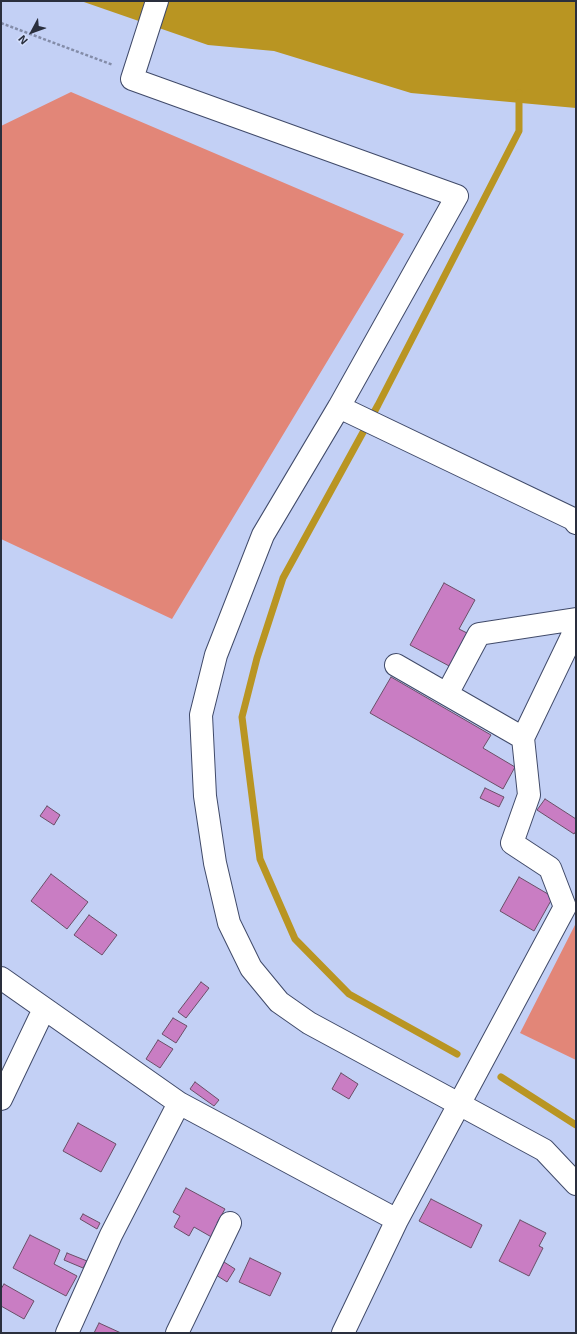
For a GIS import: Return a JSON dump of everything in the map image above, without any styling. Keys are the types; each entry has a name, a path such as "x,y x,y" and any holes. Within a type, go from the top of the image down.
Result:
{"street":[{"path":"156,1 132,79 457,196 339,407 263,535 216,655 201,715 205,796 215,863 229,923 251,968 279,1002 309,1023 544,1150 576,1184"},
{"path":"339,407 367,422 573,519 576,523"},
{"path":"447,694 479,634 576,619"},
{"path":"343,1333 397,1220 565,907 550,868 512,843 529,795 523,738 576,628"},
{"path":"396,666 523,738"},
{"path":"1,978 179,1103 397,1220"},
{"path":"1,1099 44,1009"},
{"path":"68,1333 111,1235 179,1103"},
{"path":"177,1333 230,1223"}],"path":[{"path":"1,24 137,62"}],"shaded area":[{"path":"81,1 576,1 576,108 411,93 274,51 208,45"},
{"path":"71,92 404,234 172,619 1,539 1,126"},
{"path":"576,923 576,1060 520,1033"}],"building":[{"path":"444,583 475,600 459,629 469,634 451,667 410,645"},
{"path":"391,677 491,735 483,748 515,767 503,789 370,713"},
{"path":"485,788 504,797 499,807 480,798"},
{"path":"545,799 576,819 576,831 574,834 537,810"},
{"path":"47,806 60,815 54,825 40,816"},
{"path":"51,874 88,902 67,929 31,901"},
{"path":"519,877 553,897 534,931 500,911"},
{"path":"89,915 117,935 102,955 74,935"},
{"path":"201,982 209,988 186,1018 178,1012"},
{"path":"173,1018 187,1026 176,1043 162,1034"},
{"path":"158,1040 173,1049 160,1068 146,1059"},
{"path":"341,1073 358,1084 349,1099 332,1089"},
{"path":"195,1082 219,1100 214,1106 190,1089"},
{"path":"78,1123 116,1144 101,1172 63,1151"},
{"path":"186,1188 225,1209 217,1223 222,1226 215,1239 194,1227 189,1236 174,1227 180,1216 173,1212"},
{"path":"431,1199 482,1225 471,1248 419,1221"},
{"path":"83,1214 100,1223 97,1229 80,1219"},
{"path":"520,1220 546,1233 539,1246 543,1248 529,1276 499,1261"},
{"path":"30,1235 60,1250 54,1264 77,1276 66,1296 13,1268"},
{"path":"67,1253 87,1261 83,1268 64,1260"},
{"path":"250,1258 281,1273 270,1296 239,1282"},
{"path":"224,1262 235,1269 227,1282 216,1275"},
{"path":"4,1284 34,1301 24,1319 1,1306 1,1289"},
{"path":"99,1323 121,1333 94,1333"}],"waterway":[{"path":"457,1054 349,994 295,939 260,859 242,717 257,658 283,578 378,405 519,131 519,93"},
{"path":"501,1077 576,1125"}]}
